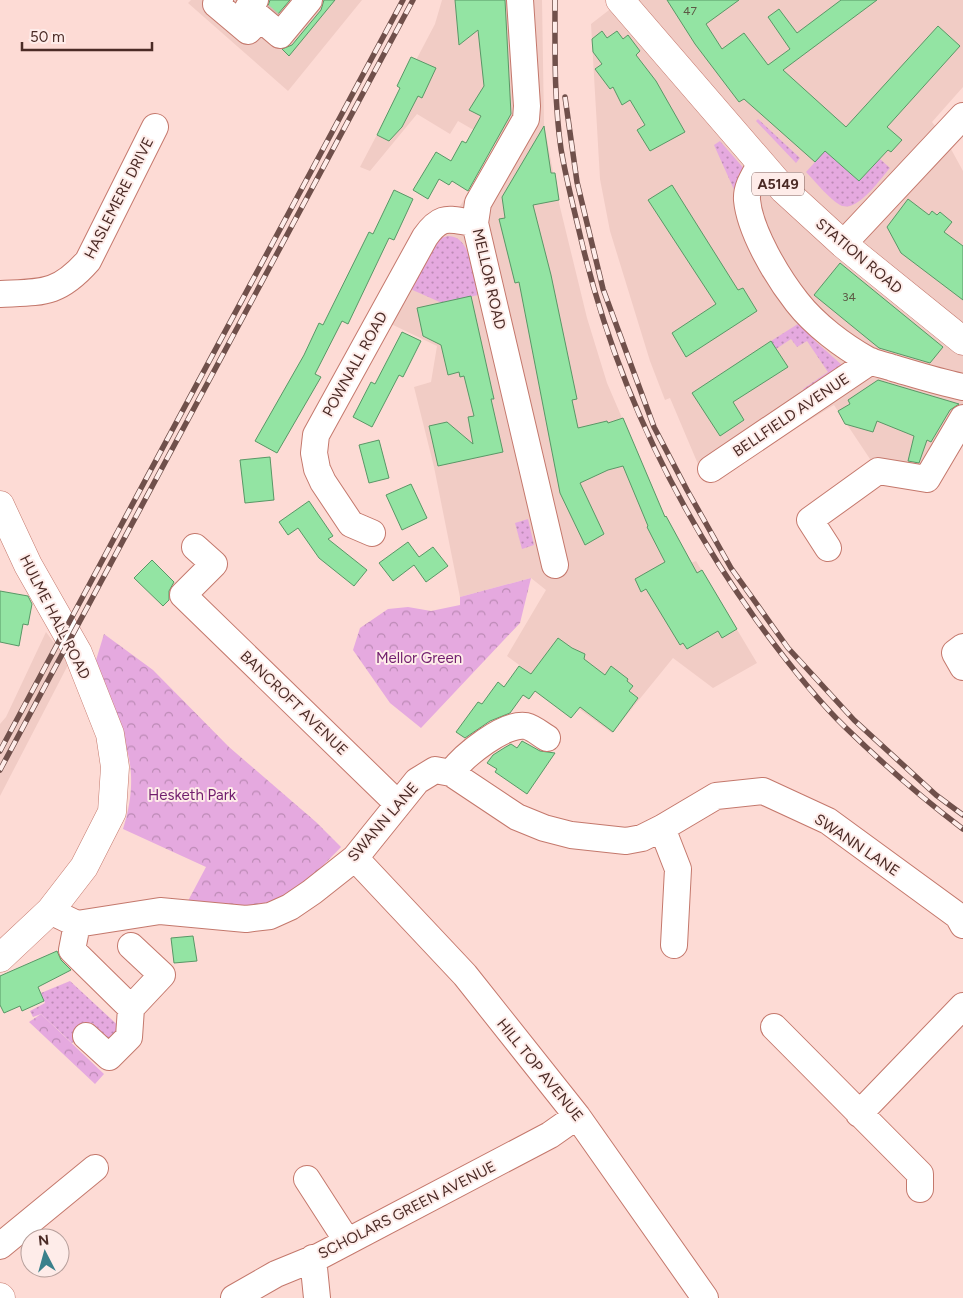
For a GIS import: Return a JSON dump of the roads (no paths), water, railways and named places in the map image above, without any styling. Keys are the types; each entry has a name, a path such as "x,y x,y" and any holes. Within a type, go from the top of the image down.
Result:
{"main road":[{"name":"STATION ROAD","path":"620,0 760,165 843,244 963,341"},
{"name":"HULME HALL ROAD","path":"0,505 28,565 78,653 110,734 115,767 112,812 84,867 50,911 0,958"}],"street":[{"path":"220,0 216,4 248,31 254,26"},
{"path":"255,0 248,8 280,35 309,0"},
{"name":"MELLOR ROAD","path":"520,0 527,106 526,119 478,203 475,223 555,566"},
{"path":"843,244 963,116"},
{"name":"HASLEMERE DRIVE","path":"0,294 44,292 62,286 74,277 88,261 155,127"},
{"path":"760,165 750,181 747,199 755,229 769,257 798,303 828,332 850,349 871,361 940,383 963,387"},
{"name":"POWNALL ROAD","path":"372,533 351,524 322,482 314,453 316,434 424,237 435,223 443,220 475,223"},
{"name":"BELLFIELD AVENUE","path":"711,469 871,361"},
{"path":"828,548 810,520 878,471 926,479 963,418"},
{"name":"BANCROFT AVENUE","path":"195,547 214,564 184,595 398,804"},
{"path":"451,773 469,754 510,727 527,726 547,738"},
{"name":"SWANN LANE","path":"77,924 160,912 246,919 270,916 305,897 355,858 398,804 426,774 442,770 451,773 517,817 544,828 571,835 626,841 642,838 662,828 716,796 762,791 828,821 958,916 963,925"},
{"path":"662,828 678,869 674,945"},
{"name":"HILL TOP AVENUE","path":"355,858 464,976 577,1116 705,1298"},
{"path":"50,911 77,924 72,950 131,1008"},
{"path":"86,1036 109,1057 128,1037 131,1008 162,975 131,946"},
{"path":"859,1114 963,1006"},
{"path":"774,1027 920,1174 920,1189"},
{"name":"SCHOLARS GREEN AVENUE","path":"234,1298 276,1274 347,1241 550,1135 577,1116"},
{"path":"0,1246 95,1168"},
{"path":"307,1179 347,1241"},
{"path":"313,1258 317,1298"}],"tunnel":[{"path":"253,26 275,0"}],"railway":[{"path":"0,751 403,0"},
{"path":"0,770 413,0"},
{"path":"555,0 555,75 561,149 581,239 595,291 629,391 673,486 727,577 757,621 799,676 834,716 874,755 963,829"},
{"path":"565,97 577,182 603,289 654,427 687,490 731,568 788,648 854,720 936,795 963,815"}],"park label":[{"name":"Mellor Green","path":"419,658"},
{"name":"Hesketh Park","path":"192,795"}]}
